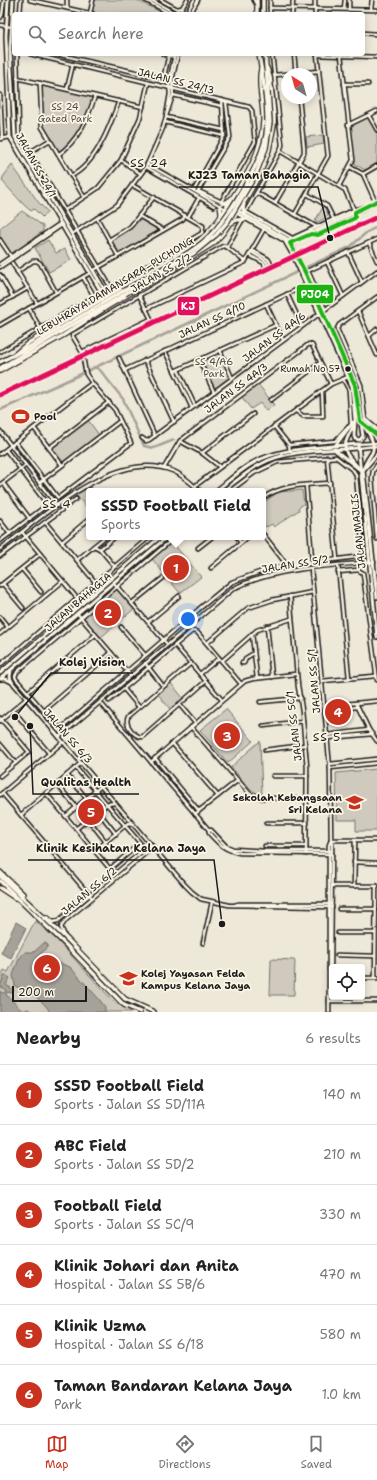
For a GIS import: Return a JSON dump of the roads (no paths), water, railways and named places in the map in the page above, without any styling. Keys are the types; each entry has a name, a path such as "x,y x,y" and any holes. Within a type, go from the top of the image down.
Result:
{"highway":[{"path":"257,0 257,12"},
{"path":"263,0 263,12"},
{"name":"LEBUHRAYA DAMANSARA–PUCHONG","path":"259,56 267,92"},
{"name":"LEBUHRAYA DAMANSARA–PUCHONG","path":"0,368 78,322 192,250 214,232 224,219 252,172 263,146 267,122 265,56"},
{"path":"0,371 64,335 107,307 203,251 214,242 230,224 246,199 264,164 269,150 274,125 270,77 266,68"},
{"path":"14,354 28,342 192,246 210,231 233,198 255,159 260,146 264,112 260,77 261,69"},
{"path":"233,198 238,203 246,199"},
{"path":"221,217 221,203 227,202 233,198"},
{"path":"245,213 243,209 246,199"},
{"path":"221,217 226,218 230,224"},
{"path":"230,224 237,220 245,219"},
{"name":"LEBUHRAYA DAMANSARA–PUCHONG","path":"0,362 24,350 124,292"},
{"path":"0,872 47,917 68,940"},
{"path":"0,876 68,940 125,999 154,1012"},
{"path":"0,882 66,945 124,1005 140,1012"},
{"path":"0,888 27,908"}],"main road":[{"name":"JALAN SS 24/1","path":"8,0 6,26 10,137 90,273 107,297"},
{"name":"JALAN SS 24/1","path":"12,12 13,0"},
{"name":"JALAN SS 24/1","path":"12,14 10,49 15,137 94,270 103,291"},
{"path":"288,242 376,201"},
{"path":"227,207 237,212 245,219 288,242 307,285 322,311"},
{"path":"288,242 317,227 364,207"},
{"path":"237,212 245,213 288,242 306,272 353,388 355,420 354,436 358,440 363,436 356,387 341,358"},
{"path":"355,420 353,428 347,436 345,450 347,455 362,470"},
{"path":"335,448 355,420"},
{"path":"360,421 377,435"},
{"path":"360,421 375,445 374,451 362,470"},
{"path":"227,488 250,470 273,458 358,444"},
{"name":"JALAN MAJLIS","path":"358,444 374,562 377,597"},
{"path":"335,448 362,470"},
{"path":"220,488 248,466 272,454 290,451 335,448 345,450 358,448"},
{"path":"362,470 377,454"},
{"name":"JALAN MAJLIS","path":"362,470 369,562 377,635"},
{"name":"JALAN BAHAGIA","path":"0,673 156,540"},
{"name":"JALAN BAHAGIA","path":"0,679 163,540"},
{"path":"97,589 100,593"},
{"path":"30,647 27,650 28,652 33,651"},
{"path":"20,655 25,652 27,654 24,659"},
{"path":"12,669 10,677 12,682"},
{"path":"0,679 6,679 12,682"}],"street":[{"path":"0,18 2,15 4,0"},
{"path":"20,12 21,0"},
{"path":"30,0 45,2 84,12"},
{"path":"67,0 67,8"},
{"path":"92,12 93,0"},
{"path":"145,0 168,12"},
{"path":"151,0 173,12"},
{"path":"161,0 178,9 182,8 187,0"},
{"path":"186,12 194,0"},
{"path":"191,12 198,0"},
{"path":"254,0 257,6"},
{"path":"270,0 270,12"},
{"path":"292,12 293,0"},
{"path":"315,0 315,12"},
{"path":"344,9 345,0"},
{"path":"349,0 349,9"},
{"path":"372,0 372,9"},
{"path":"270,8 377,10"},
{"path":"0,25 11,27"},
{"path":"365,33 377,34"},
{"name":"JALAN SS 24/1","path":"17,56 19,134 78,230 110,286 202,233 203,226 186,216"},
{"name":"JALAN SS 24/13","path":"39,56 249,107 252,111 255,142 221,203"},
{"path":"65,56 161,78 164,76 169,56"},
{"path":"176,56 169,82 165,87 171,94 222,106"},
{"path":"72,234 117,205 146,168 169,110 176,56"},
{"path":"272,56 282,145 245,213 294,238"},
{"path":"294,56 295,68"},
{"path":"295,214 328,156 317,56"},
{"path":"339,186 353,160 341,56"},
{"path":"359,56 377,57"},
{"path":"66,89 73,64"},
{"path":"274,75 281,74"},
{"path":"17,78 143,107"},
{"path":"169,82 171,88"},
{"path":"40,83 42,127 84,198"},
{"path":"65,210 98,188 121,160 140,118 148,83"},
{"path":"344,84 368,84"},
{"name":"JALAN SS 24/1","path":"0,95 1,139"},
{"path":"58,155 68,147 80,132 95,96"},
{"path":"194,190 224,136 222,100"},
{"path":"71,176 82,168 100,145 114,116 119,101"},
{"path":"222,106 226,102"},
{"path":"198,191 230,137 226,102"},
{"path":"275,203 304,153 300,104"},
{"path":"348,125 377,111"},
{"path":"369,116 377,130"},
{"path":"166,117 224,130"},
{"path":"165,122 224,136"},
{"path":"1,139 10,137"},
{"path":"30,152 50,140"},
{"path":"280,151 345,190 354,210"},
{"path":"121,160 141,174"},
{"path":"147,164 221,203"},
{"path":"363,174 377,166"},
{"path":"350,167 363,174 376,201"},
{"path":"146,168 214,206"},
{"path":"132,185 186,216"},
{"path":"194,190 227,207"},
{"path":"257,193 317,227"},
{"path":"307,194 327,206 334,220"},
{"path":"109,240 130,227 154,197"},
{"path":"94,270 186,216 199,198"},
{"path":"139,216 164,230"},
{"path":"97,218 118,256"},
{"path":"245,219 227,247 245,262"},
{"path":"0,267 65,222"},
{"path":"146,309 245,262 264,229"},
{"path":"306,272 377,239"},
{"path":"0,240 12,260 17,272 37,303"},
{"path":"369,243 377,261"},
{"name":"JALAN SS 2/2","path":"82,352 72,338 73,334 223,246 227,247"},
{"path":"251,252 268,259 268,265 264,263 251,252"},
{"path":"348,252 362,282"},
{"path":"0,264 12,260"},
{"path":"17,272 34,261 37,261 40,263 56,292"},
{"path":"327,262 342,296"},
{"name":"JALAN SS 4A/6","path":"142,438 146,441 155,436 377,271"},
{"path":"0,325 90,273"},
{"path":"0,275 13,297"},
{"path":"83,276 94,296"},
{"name":"JALAN SS 4/10","path":"124,370 307,285"},
{"path":"0,304 28,288"},
{"path":"0,352 103,291"},
{"path":"287,294 302,326"},
{"path":"15,442 58,498 131,443 115,410 86,374 82,352 151,319 140,295"},
{"path":"377,297 339,325 337,329 361,385 365,419 377,429"},
{"path":"266,304 283,340"},
{"path":"28,308 40,328"},
{"path":"358,311 377,355"},
{"path":"176,370 276,325"},
{"path":"369,336 377,329"},
{"name":"JALAN SS 4A/3","path":"164,468 180,441 308,344 312,345 331,384"},
{"path":"220,350 232,378"},
{"path":"165,351 176,370 193,407"},
{"path":"341,358 348,355"},
{"path":"119,358 155,436"},
{"path":"145,360 174,422"},
{"path":"199,360 214,392"},
{"path":"271,400 320,363"},
{"path":"0,549 78,491 114,472 145,466 164,468 179,474 195,486 331,384 348,377"},
{"path":"289,445 335,441 342,434 352,421 349,390 343,379"},
{"path":"0,454 92,383"},
{"path":"296,411 303,416 323,416 322,391"},
{"path":"49,448 109,402"},
{"path":"202,453 253,414"},
{"path":"39,483 120,421"},
{"path":"274,426 289,445 290,451"},
{"path":"34,428 62,465"},
{"path":"0,431 57,506"},
{"path":"180,441 202,453 220,467"},
{"path":"358,444 375,445"},
{"path":"358,448 375,445"},
{"path":"0,541 47,505 47,502 6,450"},
{"path":"327,457 337,559"},
{"path":"234,488 254,473 277,462 336,457 354,471 356,475 364,563"},
{"path":"26,465 1,484 30,519"},
{"path":"377,465 373,471 372,478 377,539"},
{"path":"266,496 271,492 281,489 330,483"},
{"path":"306,485 312,560 316,562 363,556"},
{"path":"0,556 76,499"},
{"path":"0,521 10,534"},
{"path":"45,522 96,583"},
{"path":"62,542 86,522"},
{"path":"22,532 81,603"},
{"path":"266,538 290,571"},
{"path":"77,560 101,540"},
{"path":"100,549 111,540"},
{"path":"0,665 145,540"},
{"path":"171,540 15,674 16,679 57,726 64,726 232,582 260,572 287,565"},
{"path":"198,548 208,540"},
{"path":"211,568 244,540"},
{"path":"94,546 100,549 115,567"},
{"path":"0,586 40,554"},
{"name":"JALAN SS 5/2","path":"59,737 233,588 265,576 290,571 374,562"},
{"path":"338,566 349,678"},
{"name":"JALAN SS 5/1","path":"311,568 330,764 331,964"},
{"path":"22,569 41,592"},
{"path":"338,572 358,570 363,573 377,680"},
{"path":"132,604 163,578"},
{"path":"0,634 63,581"},
{"path":"113,582 167,644"},
{"path":"3,584 23,608"},
{"path":"207,643 248,608 272,600 314,592"},
{"path":"148,622 179,596"},
{"name":"JALAN SS 5C/1","path":"290,596 296,674 301,698 307,776 306,853"},
{"path":"77,613 131,676"},
{"path":"0,617 8,627"},
{"path":"200,674 252,634 267,626 291,619"},
{"path":"267,626 272,677"},
{"path":"121,627 145,655"},
{"path":"109,701 192,631 197,632 242,684"},
{"path":"252,634 257,678"},
{"path":"28,692 96,635"},
{"path":"175,645 222,700"},
{"path":"44,711 111,653"},
{"path":"242,663 244,663 246,658 254,653"},
{"path":"191,663 139,707 126,720 132,730 142,737 206,682"},
{"path":"145,664 163,686"},
{"path":"151,762 222,700 248,680 296,674"},
{"path":"322,681 376,676"},
{"name":"JALAN SS 6/3","path":"12,682 150,844 192,892 201,899 235,906 238,904 330,906"},
{"path":"124,689 139,707"},
{"path":"260,702 301,698"},
{"path":"0,776 29,752 0,720 26,699"},
{"path":"324,706 377,701"},
{"path":"100,702 195,814 226,846 233,849 331,853"},
{"path":"356,703 369,730 377,741"},
{"path":"179,704 195,723"},
{"path":"325,710 358,707"},
{"path":"13,710 49,753"},
{"path":"263,726 303,721"},
{"path":"191,727 250,794 261,798 307,799"},
{"path":"327,737 369,730"},
{"path":"327,737 372,734"},
{"path":"63,742 1,794 21,815 92,898"},
{"path":"172,743 218,796"},
{"path":"0,744 16,763"},
{"path":"265,750 305,746"},
{"path":"155,758 199,811"},
{"path":"330,764 377,759"},
{"path":"21,815 82,763"},
{"path":"330,768 377,763"},
{"path":"76,768 140,844 110,868"},
{"path":"67,775 87,799"},
{"path":"273,776 307,776"},
{"path":"195,814 237,781"},
{"path":"57,784 76,807"},
{"path":"66,816 101,786"},
{"path":"46,793 110,868 116,873"},
{"path":"77,828 107,804 112,802 116,803"},
{"path":"98,811 116,834"},
{"path":"88,819 106,842"},
{"path":"266,823 307,823"},
{"path":"96,850 128,824 134,824"},
{"path":"331,840 377,840"},
{"path":"354,886 355,840"},
{"name":"JALAN SS 6/2","path":"47,917 53,922 58,921 150,844"},
{"path":"265,846 306,846"},
{"name":"JALAN SS 6/2","path":"64,934 61,927 63,924 153,847"},
{"path":"354,862 377,863"},
{"path":"330,886 376,886 376,978 365,978"},
{"name":"JALAN SS 5/1","path":"329,969 330,886"},
{"path":"329,896 328,900 321,906 327,909 329,913"},
{"path":"203,943 212,902"},
{"path":"339,909 376,909"},
{"path":"338,933 376,933"},
{"path":"337,955 375,956"},
{"path":"329,1001 377,1002"},
{"name":"JALAN SS 5/1","path":"329,1001 329,1012"}],"waterway":[{"path":"307,267 350,247 367,232 377,227"},
{"path":"0,410 64,382 297,272"},
{"path":"94,367 100,370 123,399 144,446 154,448 174,440"}],"place":[{"name":"KJ23 Taman Bahagia","path":"330,238"},
{"name":"Rumah No 57","path":"348,369"},
{"name":"Pool","path":"21,416"},
{"name":"SS5D Football Field","path":"176,568"},
{"name":"ABC Field","path":"108,613"},
{"name":"Klinik Johari dan Anita","path":"338,712"},
{"name":"Kolej Vision","path":"15,717"},
{"name":"Qualitas Health","path":"30,726"},
{"name":"Football Field","path":"227,736"},
{"name":"Sekolah Kebangsaan Sri Kelana","path":"355,803"},
{"name":"Klinik Uzma","path":"91,812"},
{"name":"Klinik Kesihatan Kelana Jaya","path":"222,924"},
{"name":"Taman Bandaran Kelana Jaya","path":"47,968"},
{"name":"Kolej Yayasan Felda Kampus Kelana Jaya","path":"128,979"}],"district":[{"name":"SS 24","path":"149,163"},
{"name":"SS 4","path":"57,504"},
{"name":"SS 5","path":"327,737"}],"park label":[{"name":"SS 24 Gated Park","path":"65,112"},
{"name":"SS 4/A6 Park","path":"214,366"}]}
